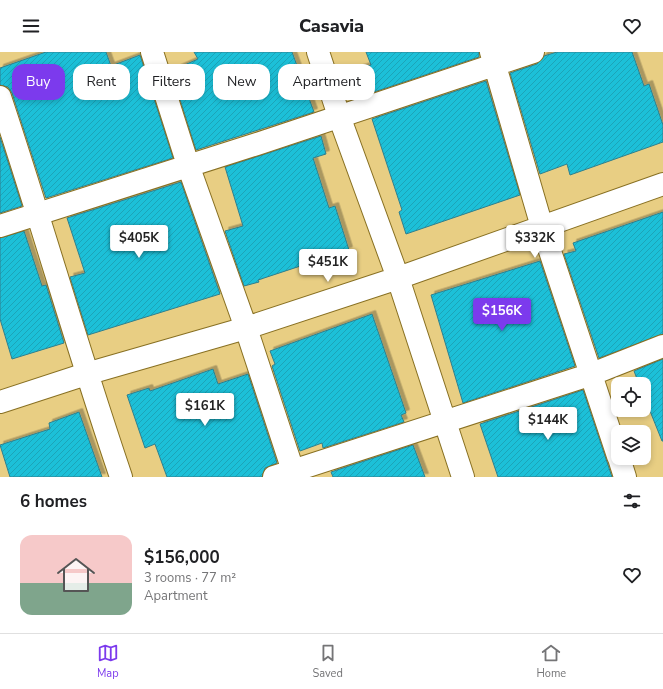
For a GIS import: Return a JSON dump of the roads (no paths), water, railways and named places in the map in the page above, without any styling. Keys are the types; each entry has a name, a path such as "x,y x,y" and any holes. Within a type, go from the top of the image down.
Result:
{"street":[{"path":"152,52 188,164 246,328 288,475 444,421 592,374 663,346"},
{"path":"318,52 339,116 398,278 444,421 464,477"},
{"path":"0,226 339,116 492,59 533,52"},
{"path":"492,59 542,227 611,435"},
{"path":"0,96 39,214 86,374 121,477"},
{"path":"0,402 86,374 246,328 398,278 663,184"},
{"path":"621,465 625,477"}]}
